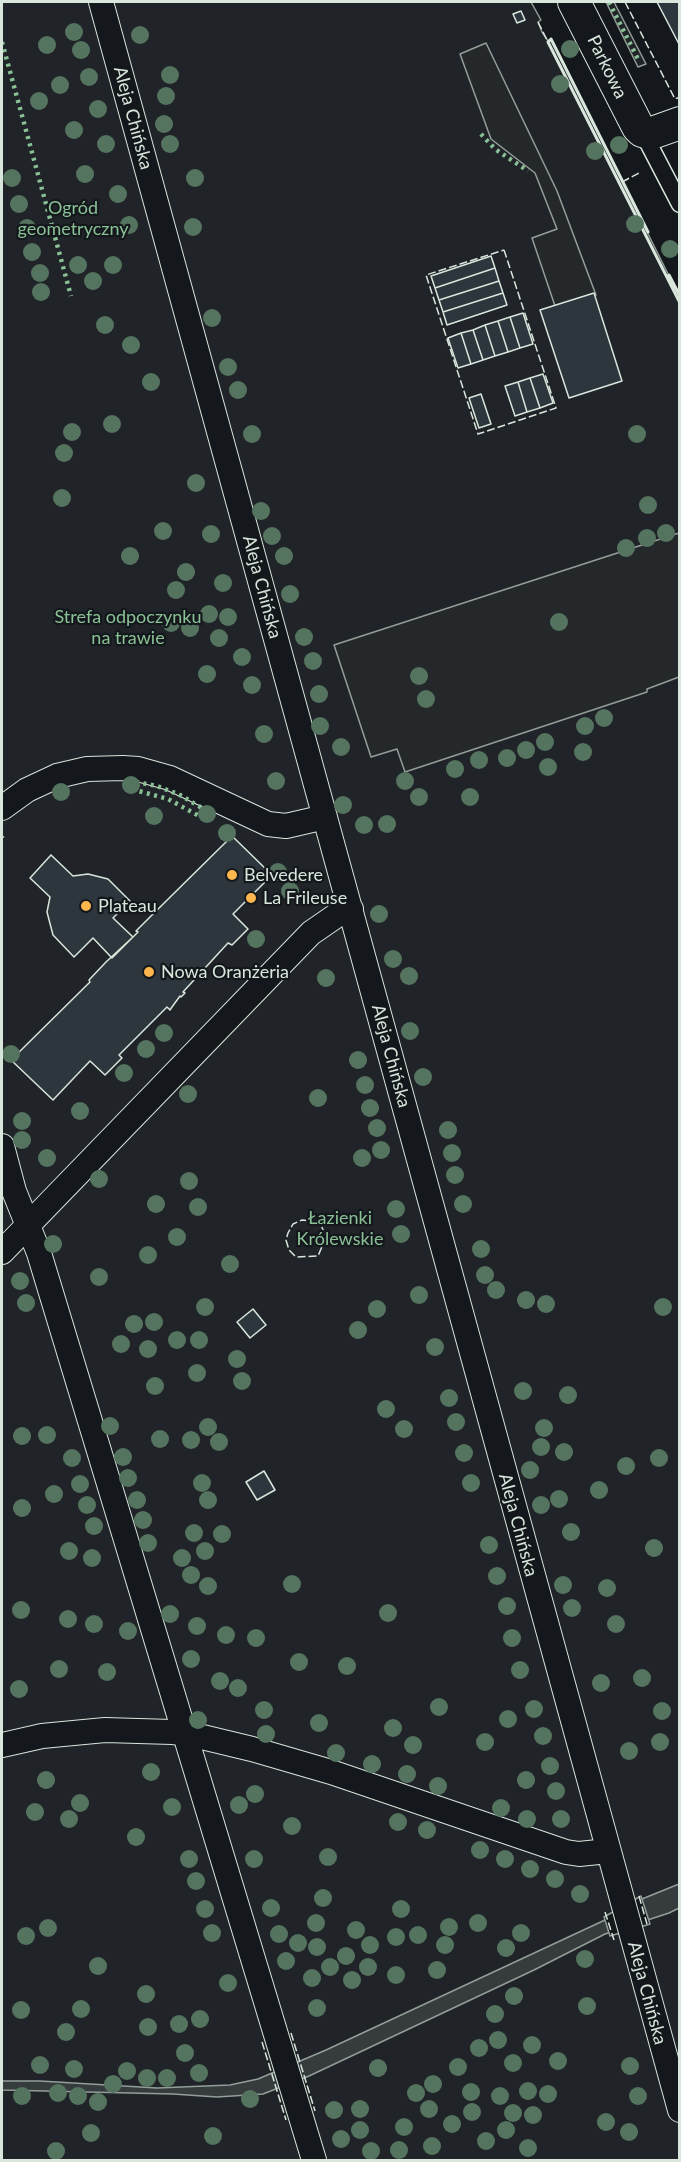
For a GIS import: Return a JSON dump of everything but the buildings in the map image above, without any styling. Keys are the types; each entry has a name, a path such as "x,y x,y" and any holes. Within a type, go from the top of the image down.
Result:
{"street":[{"name":"Aleja Chińska","path":"101,2 680,2110"},
{"name":"Parkowa","path":"574,2 634,122 642,131"},
{"path":"642,131 652,133 680,123"},
{"path":"2,808 27,790 57,776 87,769 114,768 138,769 170,778 268,824 286,826 325,817"},
{"path":"2,1252 311,933 327,921 351,909"},
{"path":"2,1146 14,1191 39,1253 314,2160"},
{"path":"2,1745 42,1736 105,1730 185,1734 252,1749 331,1772 566,1852 579,1854 608,1851"}],"lane":[{"path":"642,131 680,204"}],"green space":[{"name":"Łazienki Królewskie","path":"2,2 531,2 541,20 538,22 542,32 548,41 551,39 679,296 679,2160 2,2160"},
{"path":"606,2 614,2 646,64 638,67"}],"shaded area":[{"path":"486,43 557,191 596,295 594,296 555,306 532,238 557,229 535,173 491,139 460,54"},
{"path":"679,533 679,677 647,689 647,692 405,772 397,749 371,757 334,645"},
{"path":"679,1884 679,1908 605,1934 309,2076 263,2094 217,2097 2,2090 2,2081 157,2088 230,2085 258,2079 326,2050 605,1920 642,1899"}],"pier":[{"path":"641,1896 650,1924 610,1936 604,1917"}],"hedge":[{"path":"609,2 639,61"},
{"path":"2,42 71,296"},
{"path":"481,134 495,149 528,171"},
{"path":"136,782 157,786 180,795 207,811 201,817 168,799 135,790 136,782"}],"fence":[{"path":"625,2 675,99 680,97"},
{"path":"538,22 548,42"},
{"path":"622,182 639,173"},
{"path":"504,250 556,408 478,434 426,275 504,250"},
{"path":"302,1220 321,1225 326,1237 318,1256 296,1257 289,1250 286,1240 288,1233 293,1224 302,1220"},
{"path":"639,1896 647,1924"},
{"path":"605,1912 614,1940"},
{"path":"291,2033 315,2111"},
{"path":"262,2042 286,2120"}],"wall":[{"path":"551,39 548,42 680,303"},
{"path":"551,39 648,232"},
{"path":"669,275 680,296"}],"place":[{"name":"Belvedere","path":"232,875"},
{"name":"La Frileuse","path":"251,898"},
{"name":"Plateau","path":"86,906"},
{"name":"Nowa Oranżeria","path":"149,972"}],"park label":[{"name":"Ogród geometryczny","path":"73,218"},
{"name":"Strefa odpoczynku na trawie","path":"128,627"}]}
